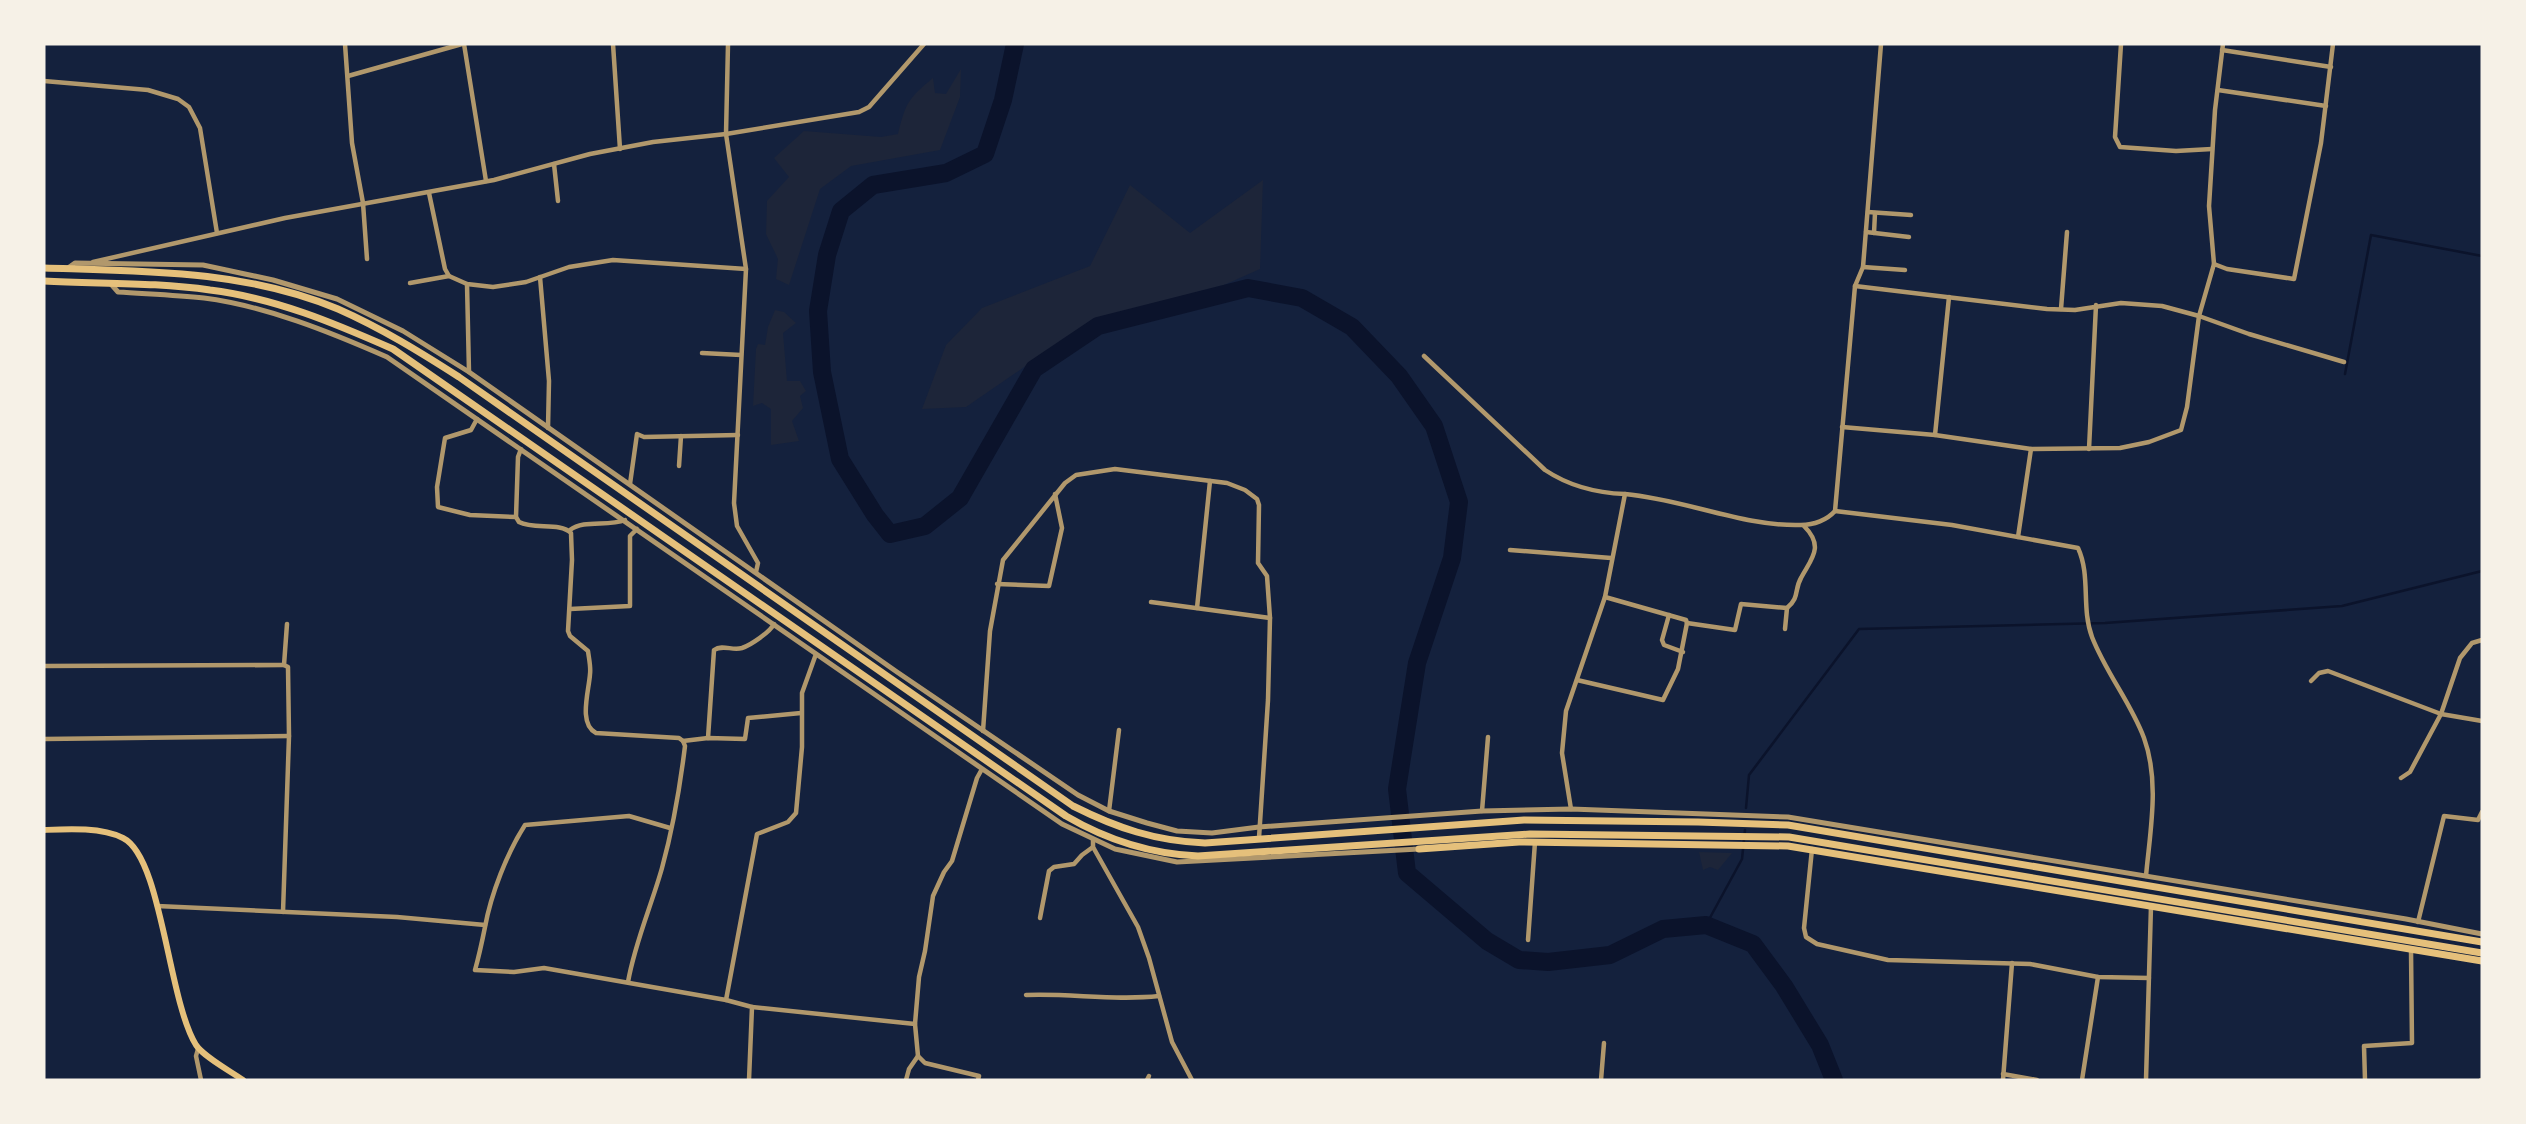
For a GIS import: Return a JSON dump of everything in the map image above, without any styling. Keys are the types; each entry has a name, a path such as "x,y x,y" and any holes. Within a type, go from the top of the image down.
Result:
{"highway":[{"path":"44,268 209,275 270,288 349,315 399,339 459,377 1073,806 1107,824 1148,836 1205,843 1535,820 1788,825 2482,942"},
{"path":"44,281 209,289 265,301 329,321 393,349 1066,816 1105,837 1171,855 1535,842 1709,845 1748,841 1812,846 2482,953"},
{"path":"1698,813 1698,822"},
{"path":"1628,821 1628,834"},
{"path":"1419,845 1530,834 1709,836 1739,841"},
{"path":"1709,836 1709,845"},
{"path":"2121,897 2151,906 2482,961"}],"main road":[{"path":"45,828 108,832 130,842 139,853 148,871 185,1023 198,1048 243,1080"}],"street":[{"path":"345,44 352,143 363,203 367,259"},
{"path":"348,76 463,44 486,181"},
{"path":"613,44 620,149"},
{"path":"728,44 726,134 746,269 734,503 737,526 758,563 756,572"},
{"path":"89,263 217,233 486,181 653,142 726,134 859,111 869,107 924,44"},
{"path":"1424,356 1545,470 1557,478 1606,493 1625,494 1756,520 1804,526 1827,519 1835,511 1855,286 1863,267 1881,44"},
{"path":"2121,44 2115,137 2120,146 2176,150 2212,149"},
{"path":"2214,264 2227,269 2294,279 2321,143 2333,44"},
{"path":"1842,427 1935,435 2031,449 2120,448 2177,433 2183,426 2199,316 2214,264 2209,206 2223,47 2331,67"},
{"path":"44,81 148,90 178,99 189,107 200,128 217,233"},
{"path":"2218,90 2326,106"},
{"path":"554,164 558,201"},
{"path":"429,193 445,269 449,276"},
{"path":"1868,212 1911,215"},
{"path":"1874,233 1875,212"},
{"path":"1866,232 1909,237"},
{"path":"2061,309 2067,232"},
{"path":"410,283 449,276 467,284 493,287 540,277 569,267 613,260 746,269"},
{"path":"67,269 75,262 203,265 274,280 337,299 404,331 469,372 1078,795 1109,811 1177,831 1212,833 1259,827 1482,811 1571,809 1788,817 2482,934"},
{"path":"1863,267 1905,270"},
{"path":"540,277 549,381 548,428"},
{"path":"111,284 118,292 206,298 266,312 326,330 387,357 1093,844 1177,862 1335,850"},
{"path":"467,284 469,372"},
{"path":"1855,286 2075,310 2121,303 2152,304 2199,316 2344,362"},
{"path":"1935,435 1949,297"},
{"path":"2089,449 2096,305"},
{"path":"702,353 741,355"},
{"path":"478,419 471,430 445,438 437,487 438,507 470,515 516,517"},
{"path":"630,484 637,434 644,437 738,435"},
{"path":"679,466 681,436"},
{"path":"521,448 518,457 516,517 519,522 530,527 570,530 576,526 613,524 625,520"},
{"path":"2018,537 2031,449"},
{"path":"983,731 990,631 1003,559 1055,494 1076,475 1115,469 1210,481 1245,490 1257,499 1259,505 1258,563 1267,576 1270,618 1259,838"},
{"path":"1196,608 1210,481"},
{"path":"997,584 1049,586 1062,528 1055,494"},
{"path":"1571,809 1562,753 1566,711 1605,597 1625,494"},
{"path":"1835,511 1952,525 2078,548 2084,560 2086,604 2092,636 2144,738 2154,782 2146,877"},
{"path":"1785,629 1787,608 1795,600 1799,582 1814,560 1814,544 1804,526"},
{"path":"570,609 630,606 630,536 637,529"},
{"path":"570,530 572,560 568,631 570,636 585,647 589,659 591,671 586,719 591,731 678,738 684,741 708,738 745,739 748,718 801,713"},
{"path":"1510,550 1611,558"},
{"path":"1605,597 1686,620 1688,623 1735,631 1741,604 1787,608"},
{"path":"1151,602 1270,618"},
{"path":"1669,615 1662,640 1664,645 1683,652"},
{"path":"1577,680 1663,700 1675,678 1688,623"},
{"path":"284,665 287,624"},
{"path":"708,738 714,650 720,647 743,648 768,633 774,624"},
{"path":"2401,778 2410,772 2441,714 2460,658 2472,643 2482,640"},
{"path":"726,1000 757,834 788,822 796,813 803,747 801,713 804,684 816,653"},
{"path":"44,666 288,667 289,736 283,912"},
{"path":"2311,681 2319,673 2328,671 2441,714 2482,721"},
{"path":"1109,811 1119,730"},
{"path":"44,739 289,736"},
{"path":"1482,811 1488,737"},
{"path":"628,982 636,941 663,866 680,793 684,741"},
{"path":"978,1080 979,1076 925,1063 918,1056 915,1024 919,977 933,896 952,861 982,769"},
{"path":"2418,922 2444,816 2478,820 2482,812"},
{"path":"670,828 629,816 525,825 512,846 485,925 475,970 504,972 544,968 752,1007 915,1024"},
{"path":"1528,940 1535,842"},
{"path":"1040,918 1049,871 1054,867 1074,864 1093,844"},
{"path":"1093,844 1138,927 1172,1042 1192,1080"},
{"path":"1812,846 1804,928 1806,937 1817,944 1888,960 2030,964 2098,977 2149,978"},
{"path":"156,906 397,917 485,925"},
{"path":"2146,1080 2151,906"},
{"path":"2365,1080 2364,1046 2412,1043 2412,950"},
{"path":"2012,963 2003,1077 2037,1080"},
{"path":"2082,1080 2098,977"},
{"path":"1026,995 1127,999 1159,996"},
{"path":"749,1080 752,1007"},
{"path":"1601,1080 1604,1043"},
{"path":"198,1048 196,1056 201,1080"},
{"path":"906,1080 909,1069 918,1056"}],"shaded area":[{"path":"961,69 960,97 940,150 851,166 820,189 789,285 776,279 778,259 766,234 767,201 789,177 774,158 804,131 881,137 898,134 906,108 918,91 933,78 935,93 946,94"},
{"path":"1263,180 1260,269 1224,285 1094,319 966,407 922,409 946,345 982,308 1090,266 1130,185 1190,233"},
{"path":"775,310 784,312 796,323 783,333 787,381 800,381 806,391 800,396 803,408 792,421 799,441 771,445 771,409 762,403 753,406 756,349 758,344 765,345"},
{"path":"1699,852 1732,853 1718,870 1710,867 1703,870"}],"waterway":[{"path":"1015,44 1003,100 985,154 946,173 873,185 841,211 827,255 818,311 822,372 840,459 890,534 925,526 960,498 1034,369 1098,326 1248,288 1302,298 1352,327 1399,376 1434,426 1459,502 1452,558 1417,663 1397,789 1407,873 1487,941 1519,960 1548,962 1610,955 1663,929 1706,925 1753,944 1784,986 1820,1045 1834,1080"},
{"path":"2345,374 2371,235 2482,256"},
{"path":"1746,808 1749,775 1859,629 2105,623 2342,606 2482,571"},
{"path":"1706,925 1742,859 1745,830"}]}
